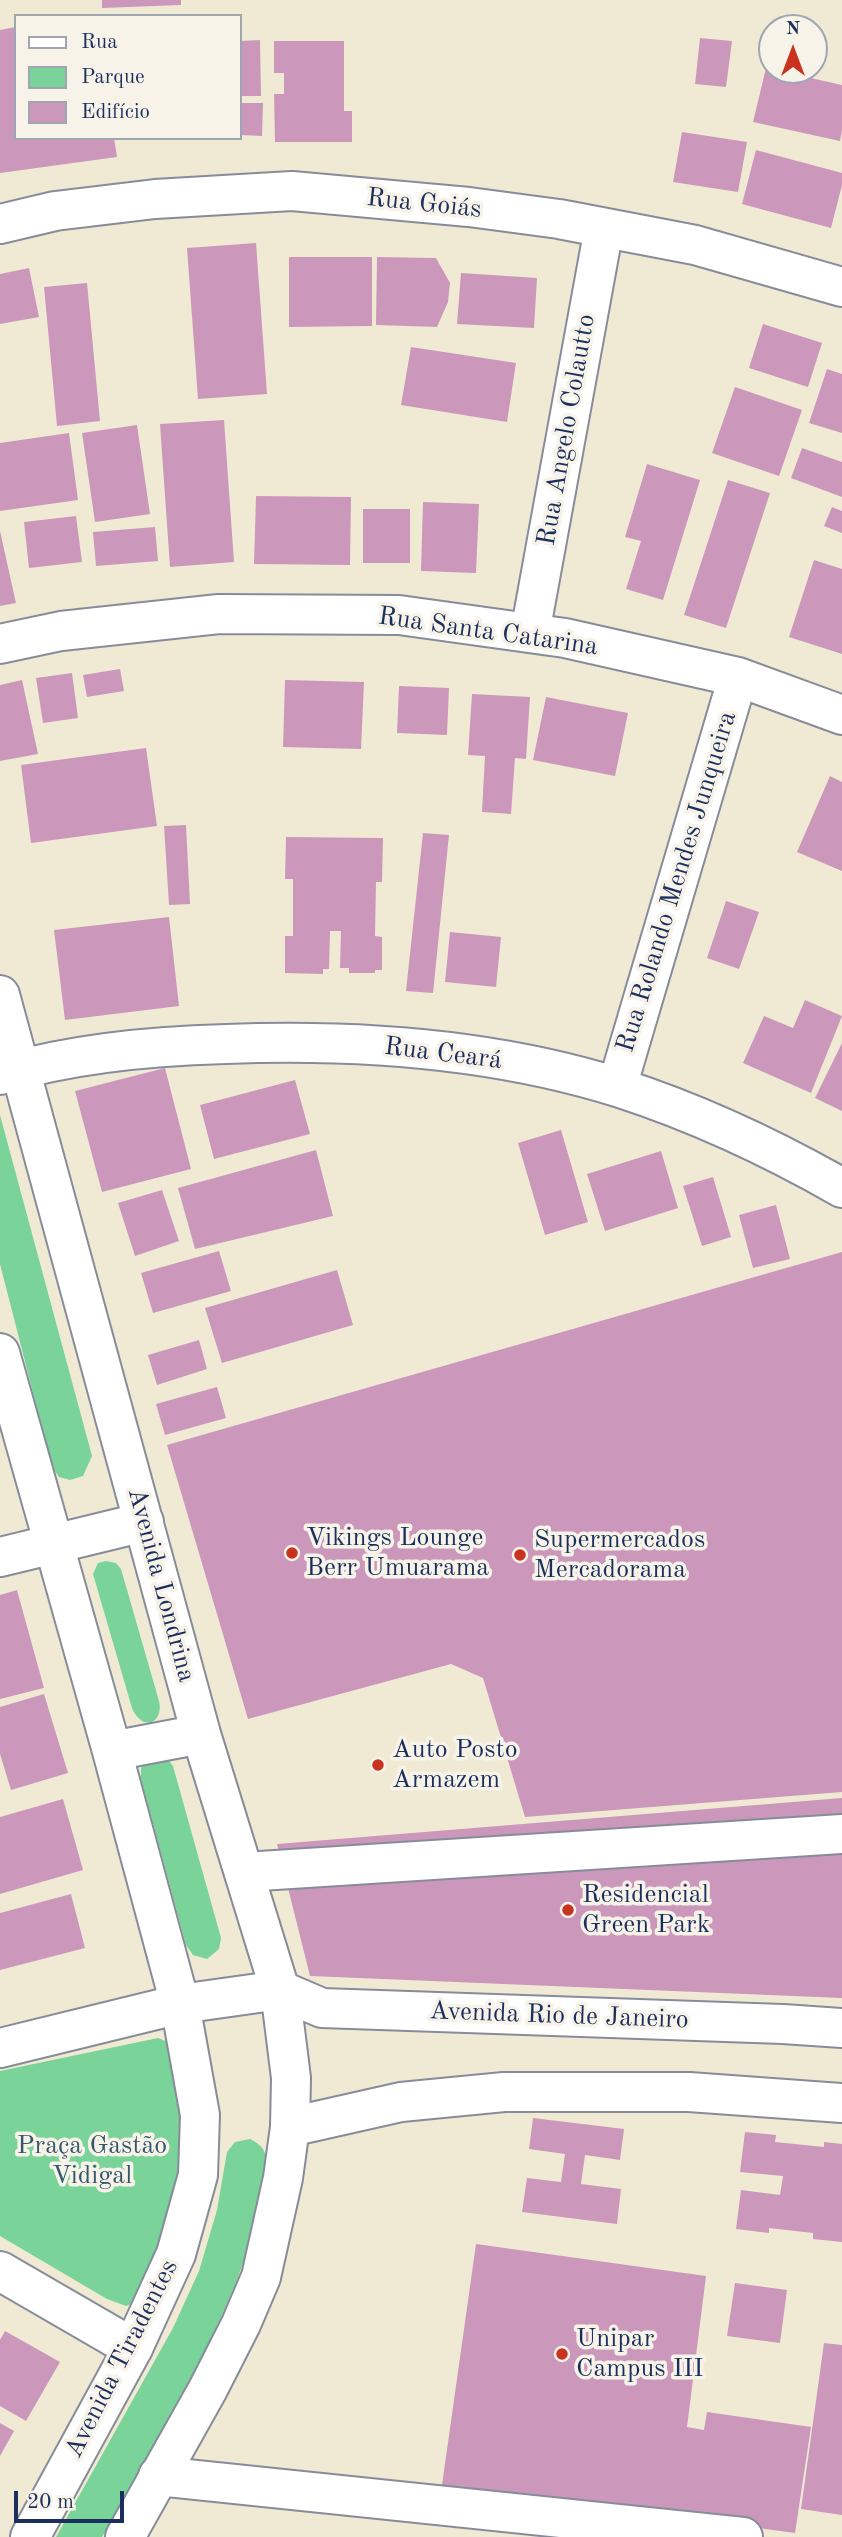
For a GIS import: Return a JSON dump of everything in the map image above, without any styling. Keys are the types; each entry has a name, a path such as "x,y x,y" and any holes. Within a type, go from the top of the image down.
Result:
{"street":[{"name":"Rua Goiás","path":"0,224 55,211 155,199 292,191 469,207 559,219 695,245 842,287"},
{"name":"Rua Angelo Colautto","path":"530,633 604,228"},
{"name":"Rua Santa Catarina","path":"0,644 61,631 219,614 399,615 565,638 738,677 842,715"},
{"name":"Rua Rolando Mendes Junqueira","path":"617,1087 738,677"},
{"name":"Avenida Londrina","path":"0,995 11,1072 144,1522 201,1734 280,1990 291,2078 290,2127 283,2178 261,2277 208,2389 158,2476"},
{"name":"Rua Ceará","path":"11,1072 125,1051 184,1045 310,1043 418,1048 485,1057 617,1087 659,1101 786,1158 842,1188"},
{"path":"0,1353 113,1751 180,2004"},
{"path":"0,1558 144,1522"},
{"path":"113,1751 201,1734"},
{"path":"244,1872 842,1834"},
{"path":"0,2048 180,2004 280,1990"},
{"name":"Avenida Rio de Janeiro","path":"280,1990 322,2008 842,2028"},
{"name":"Avenida Tiradentes","path":"30,2537 133,2348 176,2253 198,2175 200,2115 180,2004"},
{"path":"290,2127 401,2102 505,2092 689,2092 842,2103"},
{"path":"0,2271 133,2348"},
{"path":"125,2537 158,2476 743,2537"}],"green space":[{"path":"0,1115 92,1456 83,1476 70,1480 59,1477 52,1467 0,1264"},
{"path":"98,1563 116,1563 121,1569 159,1701 158,1715 151,1722 141,1720 132,1708 93,1574"},
{"path":"167,1758 173,1766 221,1938 219,1949 207,1959 193,1955 186,1945 141,1779 141,1768 145,1761"},
{"name":"Praça Gastão Vidigal","path":"158,2038 168,2042 184,2120 179,2197 136,2302 126,2306 107,2299 0,2236 0,2071"},
{"path":"250,2139 262,2148 266,2160 257,2215 242,2265 212,2336 157,2441 102,2537 56,2537 173,2328 199,2271 217,2210 227,2152 235,2142"}],"building":[{"path":"102,0 181,0 181,5 102,8"},
{"path":"14,27 14,140 114,140 117,157 0,173 0,30"},
{"path":"700,38 732,41 726,87 695,84"},
{"path":"260,40 261,96 242,96 242,41"},
{"path":"274,41 344,41 344,111 352,111 352,142 275,142 274,94 284,94 284,73 274,73"},
{"path":"828,82 842,85 840,141 753,122 762,84 828,84"},
{"path":"242,103 263,103 262,136 242,135"},
{"path":"682,132 747,142 738,192 673,182"},
{"path":"756,150 842,173 842,185 831,228 742,204"},
{"path":"256,243 267,394 198,399 187,248"},
{"path":"289,257 372,257 372,326 289,327"},
{"path":"377,257 436,258 450,283 448,302 437,327 376,325"},
{"path":"29,268 39,317 0,324 0,274"},
{"path":"461,273 537,278 534,328 457,324"},
{"path":"87,283 100,421 57,426 44,287"},
{"path":"763,324 822,343 808,387 749,368"},
{"path":"411,347 516,363 507,422 401,405"},
{"path":"827,369 842,374 842,433 809,423"},
{"path":"735,387 802,410 779,476 712,453"},
{"path":"224,420 234,562 170,567 160,424"},
{"path":"137,425 150,514 95,522 82,433"},
{"path":"69,433 78,500 0,511 0,443"},
{"path":"802,448 842,462 842,497 791,478"},
{"path":"647,464 700,480 663,600 626,589 641,541 625,537"},
{"path":"728,480 770,493 726,628 684,615"},
{"path":"256,496 351,497 350,565 254,564"},
{"path":"423,502 479,504 476,573 421,571"},
{"path":"832,507 842,511 842,533 824,526"},
{"path":"363,509 410,509 410,563 363,563"},
{"path":"76,516 82,562 29,568 24,522"},
{"path":"155,527 158,561 96,566 93,532"},
{"path":"0,531 16,603 0,606"},
{"path":"814,560 842,569 842,654 789,637"},
{"path":"120,669 124,691 87,697 83,675"},
{"path":"72,673 78,718 43,723 36,678"},
{"path":"22,680 38,754 0,761 0,685"},
{"path":"285,680 364,682 361,749 283,747"},
{"path":"399,686 449,688 447,735 397,733"},
{"path":"472,694 530,697 526,759 515,758 511,814 482,812 485,756 468,755"},
{"path":"546,697 628,713 615,776 533,760"},
{"path":"146,748 157,826 31,843 21,765"},
{"path":"830,776 842,782 842,871 797,852"},
{"path":"186,825 190,904 169,905 164,826"},
{"path":"423,833 449,835 433,993 406,991"},
{"path":"286,837 383,838 382,882 376,882 375,936 382,937 382,970 375,970 375,973 349,973 349,968 340,968 341,931 330,931 329,969 323,969 323,974 285,973 285,936 293,936 293,879 285,879"},
{"path":"726,901 759,912 739,969 707,958"},
{"path":"169,917 179,1006 65,1020 54,930"},
{"path":"450,932 501,937 496,987 445,982"},
{"path":"805,1000 842,1016 811,1093 743,1063 764,1016 793,1028"},
{"path":"842,1043 842,1111 815,1098"},
{"path":"165,1068 191,1169 102,1192 75,1091"},
{"path":"295,1080 310,1134 214,1159 200,1105"},
{"path":"561,1130 588,1222 545,1235 518,1143"},
{"path":"316,1150 333,1216 195,1249 178,1188"},
{"path":"661,1151 678,1208 605,1231 587,1174"},
{"path":"713,1177 731,1237 702,1246 683,1186"},
{"path":"162,1190 179,1241 135,1256 118,1203"},
{"path":"776,1205 790,1259 753,1268 739,1215"},
{"path":"219,1251 231,1291 153,1313 141,1273"},
{"name":"Supermercados Mercadorama","path":"842,1252 842,1792 525,1817 483,1678 451,1664 248,1719 167,1445"},
{"path":"337,1270 353,1325 222,1363 205,1308"},
{"path":"199,1340 207,1369 157,1385 148,1355"},
{"path":"217,1387 226,1418 165,1435 156,1404"},
{"path":"17,1590 44,1688 0,1699 0,1595"},
{"path":"44,1694 68,1773 11,1790 0,1754 0,1707"},
{"name":"Residencial Green Park","path":"842,1798 842,1998 310,1976 277,1844"},
{"path":"63,1799 83,1870 0,1894 0,1817"},
{"path":"71,1894 85,1948 0,1970 0,1913"},
{"path":"533,2118 624,2129 620,2160 585,2155 581,2184 621,2189 617,2224 522,2212 527,2178 561,2182 565,2154 529,2149"},
{"path":"745,2132 776,2135 775,2142 824,2147 824,2142 842,2144 842,2242 813,2239 813,2233 769,2228 769,2233 736,2229 741,2190 780,2195 783,2176 740,2172"},
{"path":"476,2244 706,2276 687,2427 704,2430 707,2412 811,2427 795,2533 442,2485"},
{"path":"735,2283 787,2290 780,2343 727,2336"},
{"path":"5,2331 60,2362 26,2421 0,2406 0,2340"},
{"path":"824,2343 842,2345 842,2515 801,2509"},
{"path":"0,2423 14,2431 0,2456"}],"place":[{"name":"Vikings Lounge Berr Umuarama","path":"292,1553"},
{"name":"Supermercados Mercadorama","path":"520,1555"},
{"name":"Auto Posto Armazem","path":"378,1765"},
{"name":"Residencial Green Park","path":"568,1910"},
{"name":"Unipar Campus III","path":"562,2354"}]}
